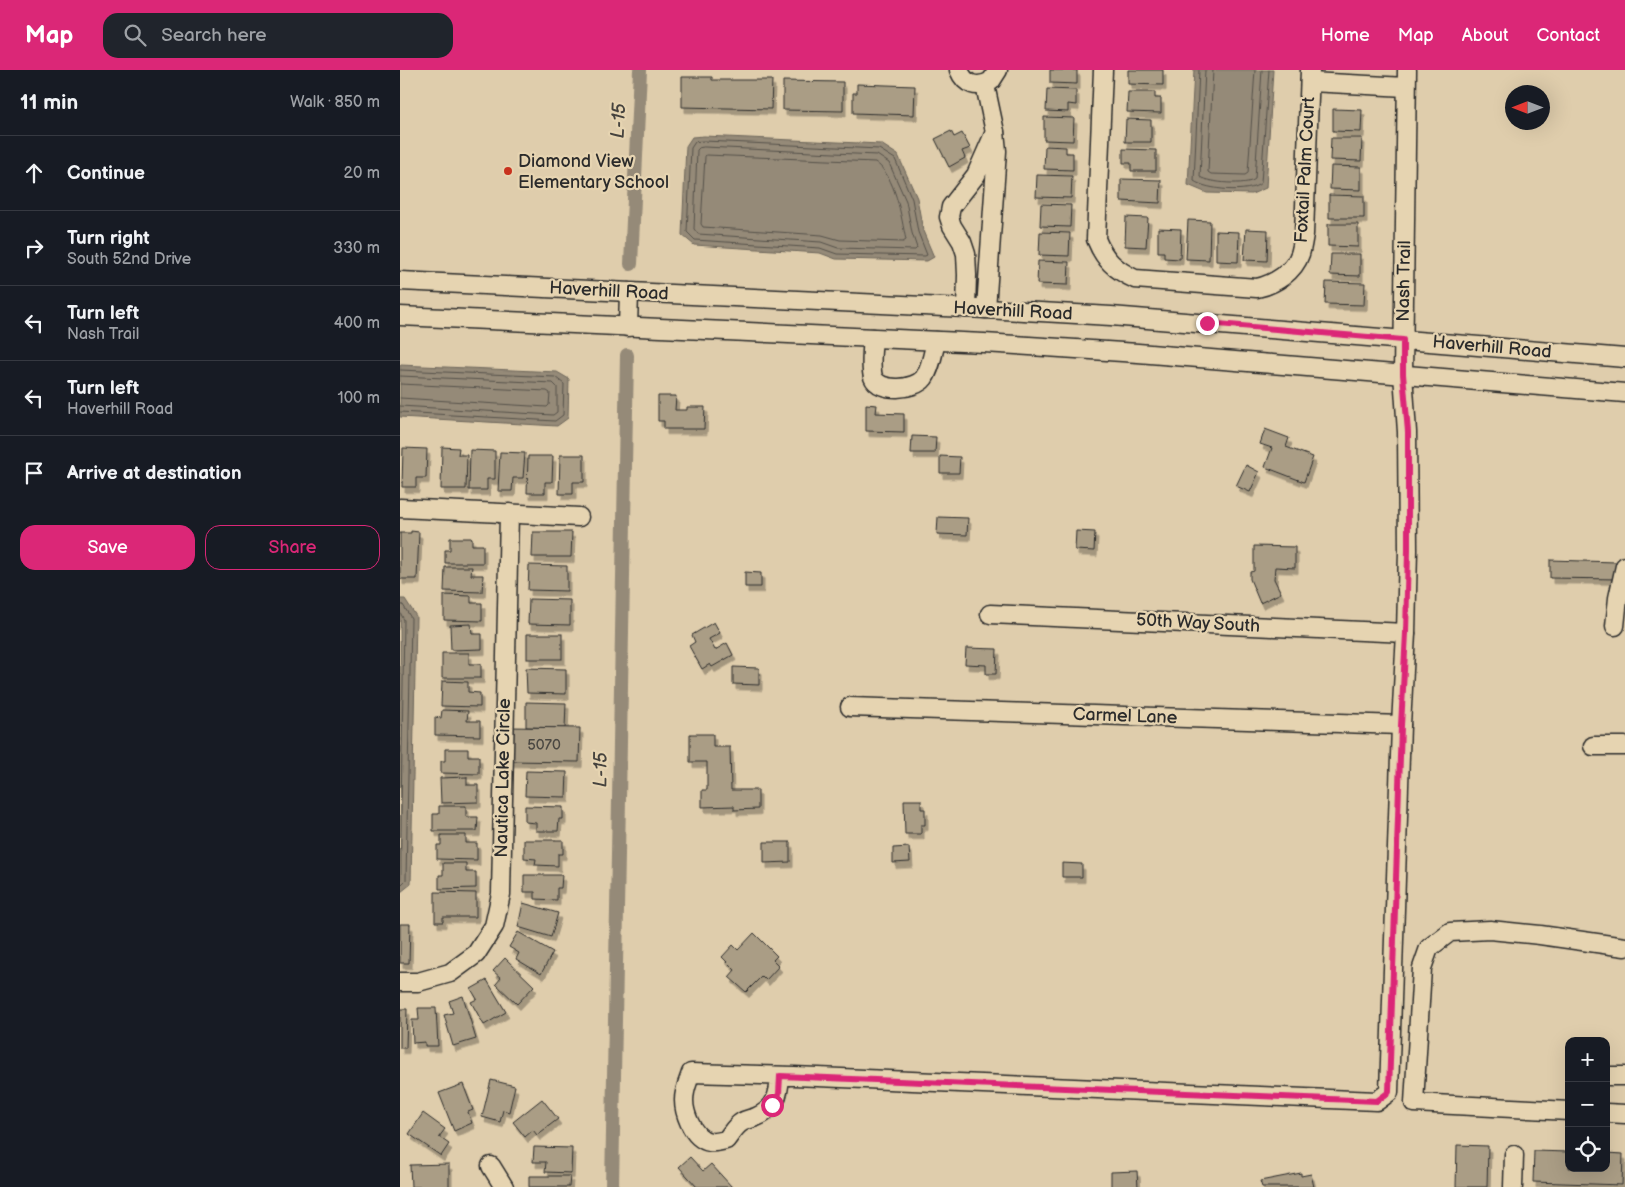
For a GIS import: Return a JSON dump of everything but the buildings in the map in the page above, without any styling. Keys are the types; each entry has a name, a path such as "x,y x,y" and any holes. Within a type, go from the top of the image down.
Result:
{"street":[{"path":"959,70 966,81 978,86 991,82 998,70"},
{"name":"Foxtail Palm Court","path":"1103,70 1096,220 1096,238 1101,252 1110,264 1122,274 1135,279 1242,288 1257,288 1280,279 1300,255 1304,234 1310,76"},
{"path":"1310,76 1407,79"},
{"name":"Nash Trail","path":"780,1076 1377,1101 1389,1092 1401,726 1406,633 1408,432 1403,374 1403,340 1407,79"},
{"path":"985,85 998,152 986,309"},
{"path":"966,308 966,254 949,217 951,207 976,175 995,132"},
{"name":"Haverhill Road","path":"400,281 986,309 1207,323 1625,358"},
{"path":"628,327 629,292"},
{"name":"Haverhill Road","path":"400,316 936,341 1138,353 1625,393"},
{"path":"873,338 873,375 875,381 884,386 897,388 914,386 924,378 936,341"},
{"path":"400,508 579,517"},
{"name":"Nautica Lake Circle","path":"400,982 418,982 450,973 476,954 494,926 501,894 509,513"},
{"path":"1615,626 1618,598 1625,566"},
{"name":"50th Way South","path":"990,614 1406,633"},
{"name":"Carmel Lane","path":"850,707 1401,726"},
{"path":"1594,746 1625,746"},
{"path":"1565,1111 1414,1102 1422,968 1429,948 1450,932 1490,930 1625,947"},
{"path":"691,1073 780,1076 779,1094 772,1105 763,1113 739,1124 726,1140 709,1142 697,1135 684,1104 684,1093 691,1073"},
{"path":"1610,1076 1625,1076"},
{"path":"1610,1113 1625,1114"},
{"path":"1513,1187 1514,1155"},
{"path":"491,1166 504,1187"}],"water":[{"path":"1194,70 1273,70 1266,188 1252,194 1207,193 1188,185"},
{"path":"692,137 881,144 898,155 917,198 923,231 934,257 927,261 836,259 820,253 694,245 682,235 686,146"},
{"path":"400,365 557,372 569,379 568,418 557,426 400,417"},
{"path":"400,599 405,599 416,616 411,884 401,892"}],"waterway":[{"name":"L-15","path":"631,264 640,70"},
{"name":"L-15","path":"612,1187 627,355"}],"place":[{"name":"Diamond View Elementary School","path":"508,171"}],"route":[{"path":"772,1105 779,1094 780,1076 1377,1101 1389,1092 1408,550 1408,432 1403,374 1403,340 1207,323"}]}
